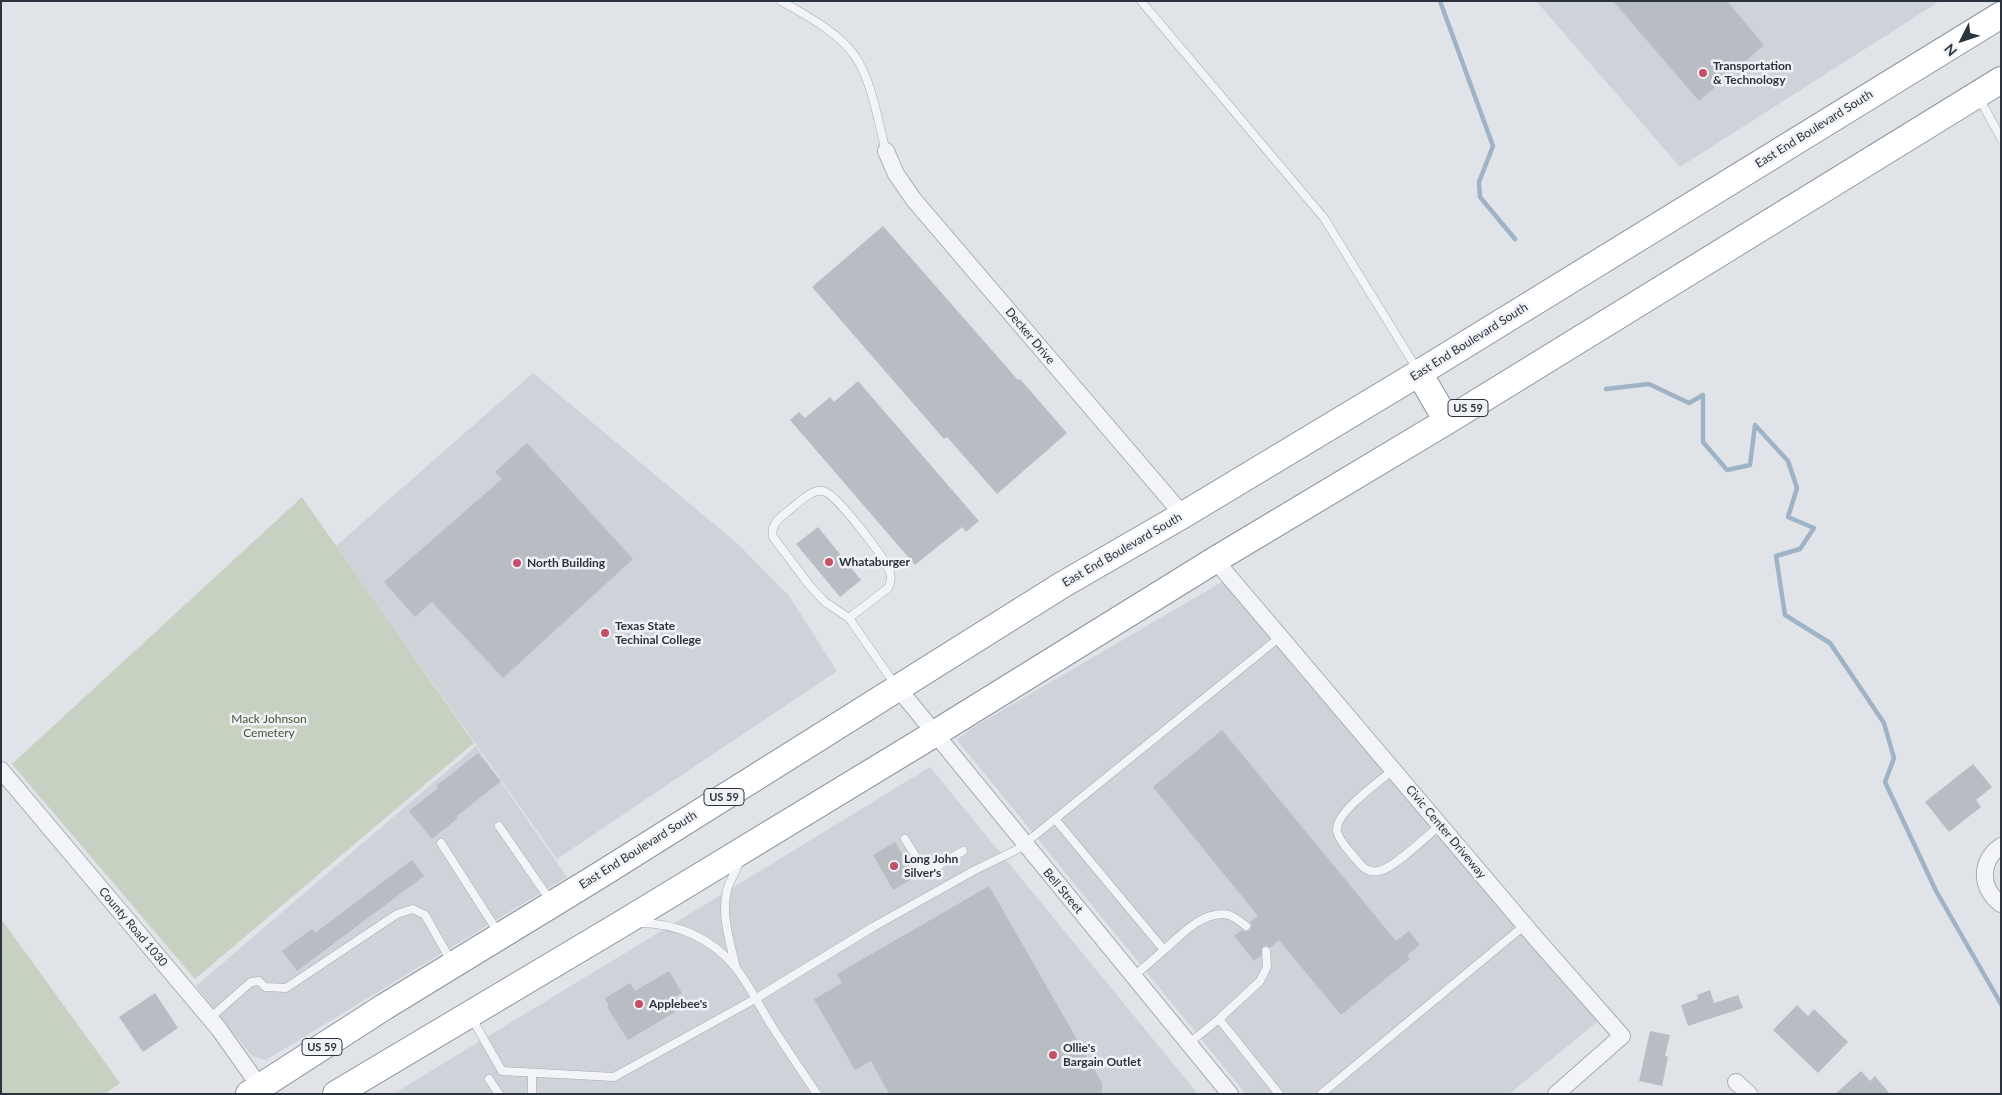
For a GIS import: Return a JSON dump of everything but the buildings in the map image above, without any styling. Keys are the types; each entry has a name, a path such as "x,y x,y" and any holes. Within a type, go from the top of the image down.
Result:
{"highway":[{"name":"East End Boulevard South","path":"254,1090 1062,585 1183,516 1419,373 2001,15"},
{"name":"US 59","path":"336,1094 623,923 934,734 1215,560 1447,421 2001,80"},
{"path":"1419,373 1447,421"},
{"path":"364,1094 412,1050"}],"street":[{"name":"Decker Drive","path":"886,151 896,174 914,200 1183,516"},
{"name":"Civic Center Driveway","path":"1215,560 1525,926 1622,1036 1556,1094"},
{"name":"Bell Street","path":"897,687 1230,1094"},
{"name":"County Road 1030","path":"1,770 210,1018 235,1050 254,1090"},
{"path":"2001,846 1990,855 1984,877 1989,892 2001,904"},
{"path":"1736,1082 1749,1094"}],"lane":[{"path":"781,1 818,23 835,36 855,56 865,76 886,151"},
{"path":"1141,1 1324,218 1419,373"},
{"path":"1977,94 2001,138"},
{"path":"849,618 888,588 891,577 883,559 844,508 829,494 820,491 813,493 782,516 772,532 776,542 810,586 825,602 849,618 897,687"},
{"path":"470,1015 502,1071 614,1077 755,999 873,927 975,870 1018,849 1280,638"},
{"path":"1393,770 1350,806 1339,820 1337,830 1342,843 1364,869 1371,872 1381,871 1391,866 1440,825"},
{"path":"1055,819 1164,950"},
{"path":"499,826 552,904"},
{"path":"905,839 926,873 963,851"},
{"path":"441,843 500,936"},
{"path":"736,968 726,924 725,902 728,888 746,848"},
{"path":"210,1018 251,982 259,981 265,987 286,988 397,914 413,909 425,915 454,964"},
{"path":"1134,976 1186,930 1204,919 1219,914 1231,915 1246,926"},
{"path":"623,923 655,923 685,929 710,945 736,968 817,1094"},
{"path":"1321,1094 1525,926"},
{"path":"1189,1043 1260,981 1267,967 1266,951"},
{"path":"1218,1019 1279,1094"},
{"path":"532,1074 532,1094"},
{"path":"489,1079 499,1094"}],"shaded area":[{"path":"1536,1 1940,1 1680,167"},
{"name":"Texas State Techinal College","path":"533,373 738,544 789,596 837,671 557,859 336,546"},
{"path":"1237,573 1602,1018 1509,1094 1246,1094 957,740 972,728"},
{"path":"476,746 567,877 266,1060 252,1056 196,986"},
{"path":"930,767 1198,1094 393,1094 760,871"}],"green space":[{"name":"Mack Johnson Cemetery","path":"302,497 474,743 195,979 12,764"},
{"path":"1,919 120,1083 105,1094 1,1094"}],"waterway":[{"path":"1440,1 1493,146 1479,182 1480,197 1515,239"},
{"path":"1606,389 1649,384 1689,403 1703,395 1703,442 1727,470 1750,465 1755,425 1788,461 1797,488 1788,517 1814,528 1800,549 1776,556 1785,615 1830,643 1884,723 1894,758 1885,782 1936,891 2001,1004"}],"place":[{"name":"Transportation & Technology","path":"1703,73"},
{"name":"Whataburger","path":"829,562"},
{"name":"North Building","path":"517,563"},
{"name":"Texas State Techinal College","path":"605,633"},
{"name":"Long John Silver's","path":"894,866"},
{"name":"Applebee's","path":"639,1004"},
{"name":"Ollie's Bargain Outlet","path":"1053,1055"}]}
